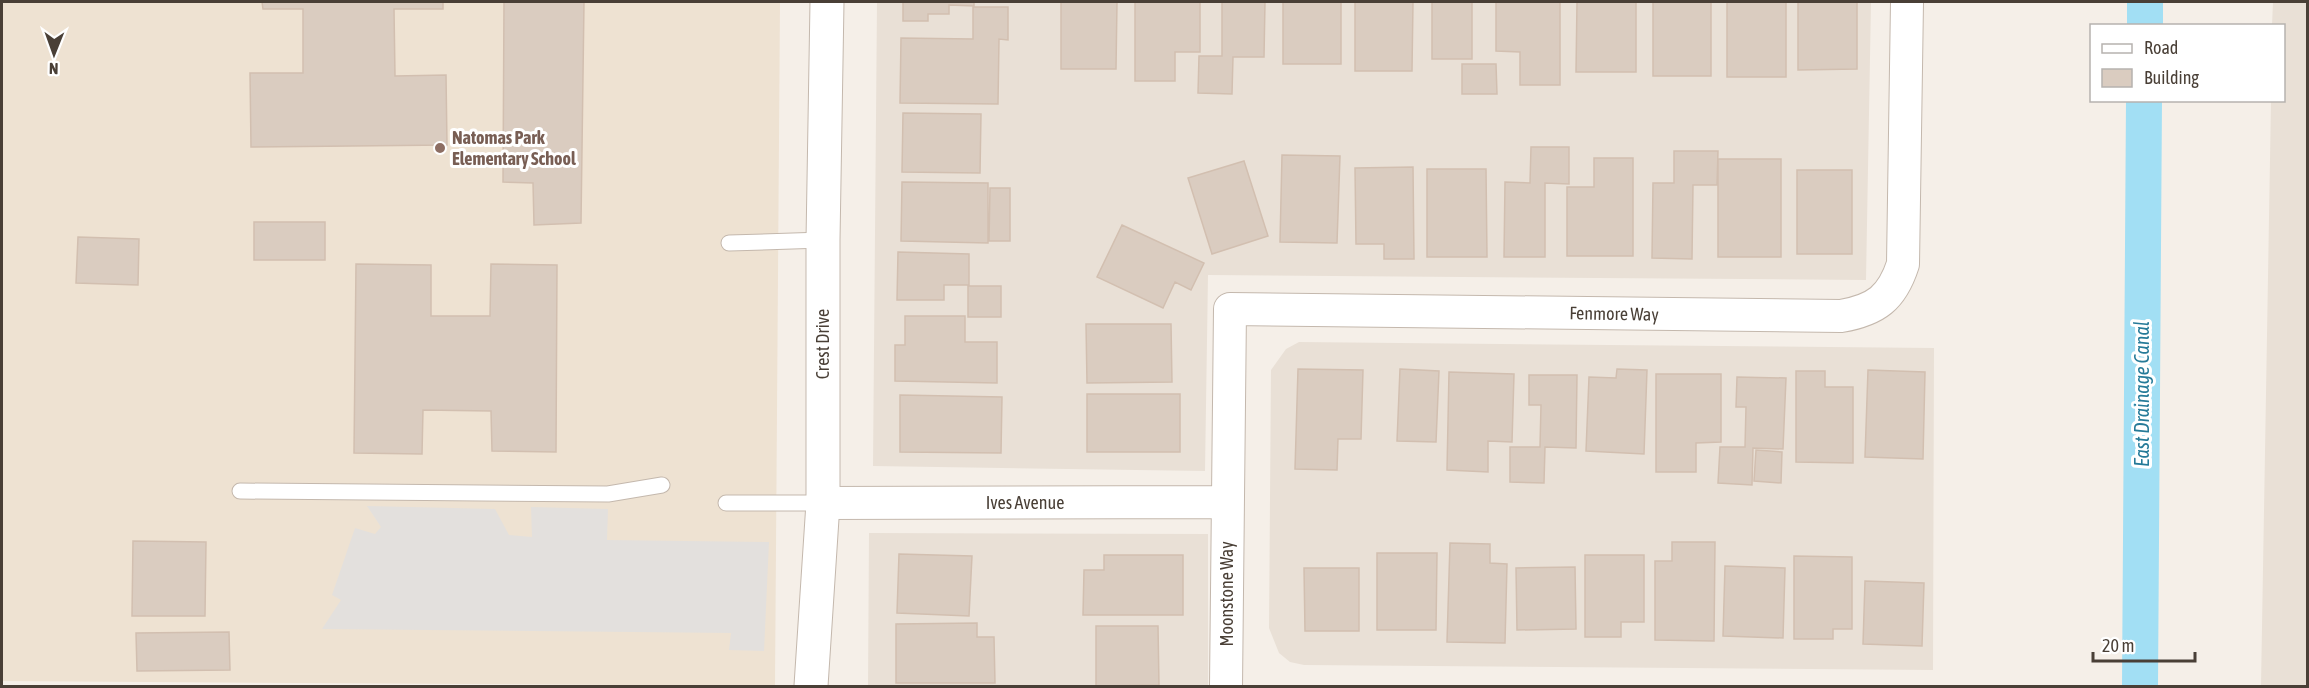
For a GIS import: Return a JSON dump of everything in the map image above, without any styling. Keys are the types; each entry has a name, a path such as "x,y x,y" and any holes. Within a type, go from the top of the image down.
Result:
{"street":[{"name":"Crest Drive","path":"811,687 823,503 823,240 827,2"},
{"name":"Fenmore Way","path":"1227,502 1230,309 1841,316 1863,312 1884,299 1897,283 1904,264 1907,2"},
{"name":"Ives Avenue","path":"823,503 1227,502"},
{"name":"Moonstone Way","path":"1226,687 1227,502"}],"lane":[{"path":"729,243 823,240"},
{"path":"240,491 608,494 662,485"},
{"path":"726,503 823,503"}],"shaded area":[{"path":"2,2 780,2 775,686 2,681"},
{"path":"877,2 1871,2 1866,280 1208,275 1205,471 873,466"},
{"path":"2273,2 2307,2 2307,686 2261,686 2271,102 2285,102 2285,24 2272,24"},
{"path":"1299,342 1934,348 1933,670 1304,665 1290,662 1279,653 1269,628 1271,370 1286,349"},
{"path":"367,506 495,509 509,535 532,537 531,507 608,509 607,540 769,542 764,651 729,650 731,633 322,629 341,600 332,595 355,528 375,534 381,527"},
{"path":"869,533 1208,534 1208,686 868,686"}],"building":[{"path":"262,2 443,2 443,9 394,9 395,76 446,75 447,145 251,147 250,73 303,73 303,9 263,9"},
{"path":"504,2 584,2 581,223 534,225 533,183 503,182"},
{"path":"903,2 974,2 974,6 949,5 949,14 928,14 928,21 903,21"},
{"path":"1061,2 1117,2 1116,69 1061,69"},
{"path":"1135,2 1200,2 1200,52 1175,52 1175,81 1135,81"},
{"path":"1222,2 1265,2 1264,57 1233,57 1232,94 1198,93 1199,56 1222,56"},
{"path":"1283,2 1341,2 1341,64 1283,64"},
{"path":"1355,2 1413,2 1412,71 1355,71"},
{"path":"1432,2 1472,2 1472,59 1432,59"},
{"path":"1496,2 1560,2 1560,85 1520,85 1520,52 1496,51"},
{"path":"1577,2 1636,2 1636,72 1576,72"},
{"path":"1653,2 1711,2 1711,76 1653,76"},
{"path":"1727,2 1786,2 1786,77 1727,77"},
{"path":"1798,2 1857,2 1857,69 1798,70"},
{"path":"973,7 1008,7 1008,40 999,39 998,104 900,103 901,38 973,39"},
{"path":"1462,64 1496,64 1497,94 1462,94"},
{"path":"903,113 981,114 980,173 902,172"},
{"path":"1531,147 1569,147 1569,184 1545,183 1545,257 1504,257 1505,182 1530,183"},
{"path":"1674,151 1718,151 1717,185 1693,185 1692,259 1652,258 1653,183 1674,183"},
{"path":"1282,155 1340,156 1337,243 1280,242"},
{"path":"1594,158 1633,158 1633,256 1567,256 1567,187 1594,187"},
{"path":"1718,159 1781,159 1781,257 1718,257"},
{"path":"1244,161 1268,236 1212,254 1188,178"},
{"path":"1413,167 1414,259 1384,259 1384,244 1356,244 1355,168"},
{"path":"1427,169 1486,169 1487,257 1427,257"},
{"path":"1797,170 1852,170 1852,254 1797,254"},
{"path":"902,182 988,183 988,243 901,241"},
{"path":"990,188 1010,188 1010,241 989,241"},
{"path":"254,222 325,222 325,260 254,260"},
{"path":"1122,225 1204,263 1191,290 1175,282 1163,308 1097,277"},
{"path":"78,237 139,239 138,285 76,283"},
{"path":"898,252 969,254 969,285 944,285 944,300 897,300"},
{"path":"356,264 431,265 431,316 490,316 491,264 557,265 556,452 492,451 491,411 423,410 422,454 354,453"},
{"path":"968,286 1001,286 1001,317 968,317"},
{"path":"905,316 965,316 965,342 997,342 997,383 895,381 895,345 905,345"},
{"path":"1086,324 1171,324 1172,382 1087,383"},
{"path":"1298,369 1363,370 1361,439 1338,439 1337,470 1295,469"},
{"path":"1400,369 1439,371 1436,442 1397,441"},
{"path":"1617,369 1647,370 1644,454 1586,451 1589,377 1616,378"},
{"path":"1868,370 1925,372 1923,459 1865,457"},
{"path":"1796,371 1825,371 1825,387 1853,387 1853,463 1796,462"},
{"path":"1449,372 1514,374 1512,442 1488,441 1488,472 1447,470"},
{"path":"1656,374 1721,374 1721,442 1696,443 1696,472 1656,472"},
{"path":"1529,375 1577,375 1576,448 1545,447 1544,483 1510,482 1510,447 1540,447 1541,405 1529,405"},
{"path":"1737,377 1786,378 1783,449 1753,448 1752,485 1718,483 1720,447 1745,447 1746,407 1736,407"},
{"path":"1087,394 1180,394 1180,452 1087,452"},
{"path":"900,395 1002,397 1001,453 900,452"},
{"path":"1756,450 1782,452 1781,483 1754,481"},
{"path":"133,541 206,542 205,616 132,616"},
{"path":"1672,542 1715,542 1714,641 1655,640 1655,561 1672,561"},
{"path":"1450,543 1490,544 1490,563 1507,564 1505,643 1447,642"},
{"path":"1377,553 1437,553 1436,630 1377,630"},
{"path":"899,554 972,556 969,616 897,613"},
{"path":"1104,555 1183,555 1183,615 1083,615 1084,570 1104,570"},
{"path":"1585,555 1644,555 1644,622 1621,622 1621,637 1585,637"},
{"path":"1794,556 1852,557 1852,629 1833,629 1833,639 1794,639"},
{"path":"1725,566 1785,568 1783,638 1723,636"},
{"path":"1575,567 1576,629 1517,630 1516,568"},
{"path":"1304,568 1359,568 1359,631 1305,631"},
{"path":"1865,581 1924,583 1922,646 1863,644"},
{"path":"977,623 977,637 994,637 995,683 896,683 896,624"},
{"path":"1096,626 1158,626 1159,685 1096,686"},
{"path":"229,632 230,670 137,671 136,633"}],"waterway":[{"name":"East Drainage Canal","path":"2145,2 2145,24"},
{"name":"East Drainage Canal","path":"2140,686 2144,102"}],"place":[{"name":"Natomas Park Elementary School","path":"440,148"}]}
